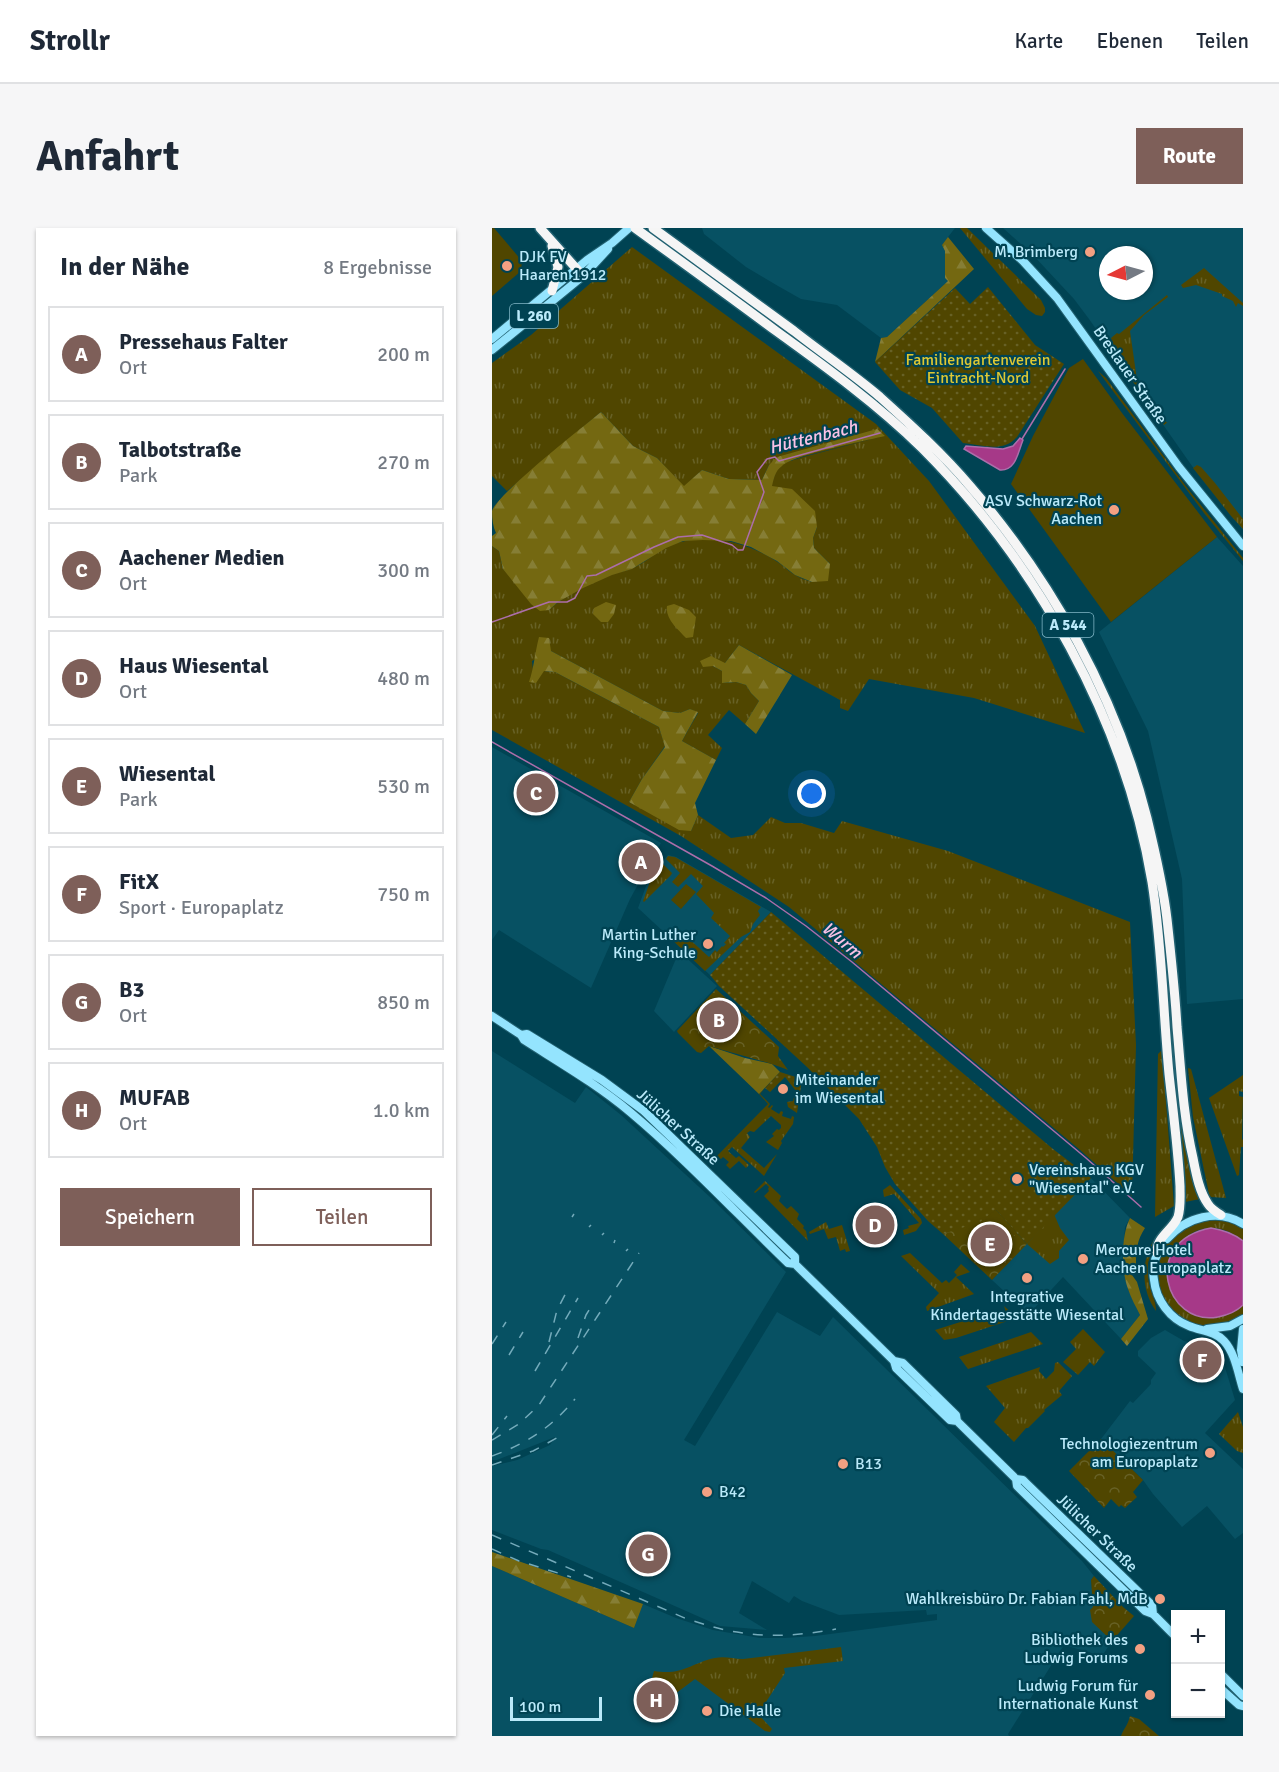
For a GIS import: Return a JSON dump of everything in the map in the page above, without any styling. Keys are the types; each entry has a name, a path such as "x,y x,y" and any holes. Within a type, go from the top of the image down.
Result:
{"highway":[{"path":"540,228 580,272"},
{"name":"A 544","path":"635,228 651,231 878,396 928,441 969,484 1006,530 1036,571 1061,612 1109,708 1146,816 1167,916 1181,1076 1190,1146 1204,1196 1210,1208 1221,1215"},
{"name":"A 544","path":"651,231 871,403 921,447 961,490 1022,568 1077,661 1121,764 1142,838 1157,918 1176,1124 1180,1202 1178,1216 1160,1240 1156,1248 1157,1253"},
{"path":"551,240 558,267 552,291"}],"main road":[{"name":"L 260","path":"492,350 629,228"},
{"name":"Breslauer Straße","path":"986,228 1039,277 1071,315 1179,467 1243,546"},
{"name":"L 260","path":"492,339 552,291 580,272"},
{"name":"Jülicher Straße","path":"492,1016 521,1035 524,1040 565,1061 629,1111 747,1211 795,1257 795,1264"},
{"name":"Jülicher Straße","path":"698,1168 741,1217 788,1263 795,1264 894,1361 903,1363 909,1368 956,1415 957,1421 1016,1479 1017,1486 1142,1609 1153,1614 1171,1631"},
{"path":"741,1217 747,1211"},
{"path":"1242,1223 1221,1215 1197,1218 1185,1223 1168,1237 1157,1253 1154,1262 1154,1278 1160,1301 1171,1315 1182,1323 1217,1335 1225,1342 1233,1356 1243,1389"},
{"path":"1197,1329 1221,1328 1243,1319"},
{"path":"1243,1329 1241,1350 1243,1362"},
{"path":"1225,1677 1243,1696"},
{"path":"1225,1692 1243,1706"}],"shaded area":[{"path":"702,228 955,228 942,245 945,251 945,278 948,281 887,337 881,338 837,305 801,299 746,267 704,234"},
{"path":"1003,228 1243,228 1243,530 1192,466 1074,299 1032,254"},
{"path":"1020,438 1023,440 1016,460 1010,467 1000,470 964,449 966,446 1003,449 1013,446"},
{"path":"1217,537 1243,566 1243,999 1187,1004 1182,879 1148,731 1099,632"},
{"path":"492,747 661,843 630,899 591,988 499,930 492,940"},
{"name":"Martin Luther King-Schule","path":"668,855 676,857 771,912 710,975 638,908 649,878"},
{"path":"681,953 717,986 674,1032 654,1011 675,961"},
{"path":"492,1051 575,1103 586,1087 621,1115 711,1198 786,1272 684,1440 695,1446 777,1312 820,1336 833,1317 1082,1561 1094,1576 1091,1580 1094,1607 1092,1621 1112,1641 1102,1656 1064,1645 1008,1734 1009,1736 492,1736 492,1566 634,1628 643,1604 713,1630 760,1638 815,1636 937,1620 937,1614 927,1615 926,1610 839,1615 794,1596 789,1603 752,1581 739,1613 767,1630 720,1626 548,1550 492,1530 492,1466 517,1460 550,1445 555,1437 492,1460"},
{"name":"Mercure Hotel Aachen Europaplatz","path":"1091,1178 1130,1218 1125,1227 1123,1253 1127,1287 1140,1315 1121,1339 1063,1277 1029,1314 992,1280"},
{"path":"1211,1228 1228,1232 1243,1241 1243,1305 1222,1316 1200,1317 1185,1309 1174,1297 1168,1281 1168,1265 1175,1249 1189,1236"},
{"path":"1165,1330 1184,1341 1216,1350 1223,1361 1235,1400 1205,1433 1243,1469 1243,1533 1235,1539 1207,1506 1182,1527 1143,1480 1101,1439 1130,1401 1133,1403 1151,1384 1156,1373 1138,1356 1138,1351 1151,1338"}],"green space":[{"name":"DJK FV Haaren 1912","path":"492,228 522,261 521,271 492,296"},
{"path":"960,228 967,228 1041,300 1045,308 1042,316 1027,309"},
{"path":"948,237 974,269 875,362 881,338 887,337 948,281 945,278 945,251 942,245"},
{"path":"632,247 876,424 929,481 1035,626 1085,733 974,698 869,679 848,711 840,708 840,700 739,645 725,663 713,666 722,671 723,683 736,682 746,685 759,701 745,724 729,710 708,735 722,748 716,760 682,741 698,713 690,709 680,713 663,711 551,651 532,661 533,670 555,672 659,727 665,746 629,802 691,831 698,815 731,838 753,835 771,817 785,823 801,823 834,833 842,821 948,851 1130,922 1136,1045 1132,1196 789,907 681,836 492,730 492,546 499,551 503,569 549,610 588,585 636,567 667,547 694,540 723,540 751,548 776,561 797,576 812,582 830,564 814,548 813,538 817,527 771,486 776,471 784,463 884,436 769,465 762,480 729,479 702,470 684,487 657,458 633,446 601,412 507,491 492,476 492,363 531,335"},
{"path":"1204,268 1243,303 1243,306 1238,303 1236,307 1233,301 1222,294 1196,285 1183,288 1181,285"},
{"name":"Familiengartenverein Eintracht-Nord","path":"988,287 1035,345 1064,364 1017,437 999,446 963,443 932,408 900,390 875,362 955,288 970,304"},
{"path":"1167,295 1168,297 1144,315 1130,331 1137,380 1167,423 1164,425 1145,400 1121,363 1123,361 1115,350 1111,338"},
{"name":"ASV Schwarz-Rot Aachen","path":"1083,359 1217,537 1111,622 1011,484 1069,368"},
{"path":"1098,371 1106,378 1243,561 1204,513"},
{"path":"601,412 633,446 657,458 684,486 702,470 729,479 762,480 769,465 777,457 877,429 885,436 830,448 789,461 775,475 772,486 792,489 815,511 817,527 813,538 814,548 830,564 828,581 812,582 795,575 777,561 751,547 731,541 683,541 666,548 632,569 583,588 558,602 549,610 540,611 531,604 503,569 499,551 492,546 492,536 496,533 492,511 524,476"},
{"path":"1197,465 1215,483 1243,519 1243,529 1193,468"},
{"path":"606,602 616,605 614,614 608,622 601,622 593,614 594,608"},
{"path":"674,604 689,610 696,617 693,637 686,638 670,619 667,606"},
{"path":"539,637 549,638 551,651 663,711 680,713 690,709 698,712 682,741 716,760 695,803 698,815 691,831 679,830 629,802 665,747 659,727 555,672 544,671 536,683 529,682"},
{"path":"739,645 792,675 756,734 745,724 759,701 746,685 736,682 722,683 722,671 713,666 703,667 700,661 711,656 725,663"},
{"path":"668,856 675,857 761,907 758,911 760,915 750,932 741,937 705,971 668,936 676,927 709,957 715,950 717,952 726,944 724,943 730,936 711,918 714,913 696,894 703,886 691,874 678,887 672,882 680,873 666,859"},
{"path":"663,864 672,873 671,875 644,902 651,879"},
{"path":"686,884 696,892 681,909 671,900"},
{"path":"771,912 1053,1149 1091,1178 1027,1244 996,1210 980,1222 943,1234 928,1221 895,1184 877,1147 859,1119 710,975"},
{"path":"716,989 779,1047 778,1056 788,1070 709,1046 701,1053 697,1052 678,1033 677,1031"},
{"path":"709,1046 772,1064 780,1072 759,1094"},
{"path":"1162,1050 1174,1206 1155,1217 1158,1054"},
{"path":"1188,1068 1191,1069 1226,1198 1211,1197 1209,1194 1193,1117"},
{"path":"780,1072 802,1079 797,1113 788,1107 787,1102 793,1101 796,1091 785,1077 770,1092 765,1088"},
{"path":"1243,1075 1243,1092 1239,1091 1239,1096 1243,1097 1243,1147 1241,1147 1239,1175 1237,1176 1209,1098"},
{"path":"765,1088 760,1094 770,1104 768,1107 772,1105 771,1109 779,1114 783,1112 782,1116 791,1119 792,1116 794,1117 793,1124 781,1141 778,1150 766,1142 774,1136 772,1134 777,1129 781,1128 781,1125 771,1116 754,1132 747,1133 750,1137 741,1148 764,1168 777,1154 764,1176 732,1147 728,1151 736,1158 739,1156 749,1165 746,1168 739,1161 730,1169 726,1165 729,1162 717,1156 768,1104 759,1094"},
{"path":"1178,1098 1183,1129 1200,1199 1185,1202"},
{"path":"765,1181 781,1196 779,1201 787,1209 791,1206 799,1214 797,1219 804,1226 808,1241 764,1196 769,1191 766,1184 754,1192"},
{"path":"890,1185 921,1219 922,1223 916,1231 904,1235 903,1230 909,1228 908,1226 919,1223 894,1194 884,1197 883,1190"},
{"path":"996,1210 1027,1244 992,1280 943,1234"},
{"path":"996,1210 1017,1233 1006,1242 985,1218"},
{"path":"1054,1214 1069,1240 1059,1251 1059,1258 1050,1264 1027,1244"},
{"path":"1175,1217 1158,1240 1148,1264 1149,1283 1156,1311 1145,1286 1146,1260 1156,1236"},
{"path":"1130,1218 1145,1228 1139,1241 1132,1275 1137,1282 1148,1319 1127,1346 1121,1339 1140,1315 1129,1292 1124,1273 1124,1243"},
{"path":"1216,1218 1231,1222 1243,1229 1243,1241 1219,1229 1207,1228 1196,1231 1178,1246 1171,1257 1167,1271 1240,1308 1243,1305 1243,1317 1214,1326 1200,1325 1176,1314 1167,1304 1161,1291 1158,1275 1161,1274 1161,1270 1158,1270 1161,1254 1168,1240 1193,1222"},
{"path":"826,1222 829,1229 842,1225 850,1251 846,1252 845,1249 840,1251 836,1237 828,1239 824,1229 810,1234 809,1232"},
{"path":"910,1253 942,1283 946,1280 949,1283 957,1275 954,1272 961,1264 970,1272 956,1277 974,1294 927,1311 926,1307 939,1293 901,1256"},
{"path":"1004,1306 1017,1318 944,1340 935,1330 992,1312 994,1317 999,1316 1001,1321 1008,1319"},
{"path":"1083,1329 1105,1352 1094,1366 1090,1362 1078,1375 1063,1362 1076,1349 1070,1342"},
{"path":"1031,1332 1043,1344 968,1369 959,1357"},
{"path":"1058,1362 1072,1376 1059,1391 1062,1395 1044,1410 1014,1442 994,1422 1005,1408 986,1386 1040,1367 1039,1371 1046,1379 1054,1371 1055,1363"},
{"path":"1238,1412 1243,1427 1243,1453 1237,1451 1219,1434"},
{"path":"1101,1439 1143,1480 1133,1492 1137,1497 1125,1508 1121,1505 1119,1507 1111,1499 1104,1508 1069,1471"},
{"path":"492,1552 643,1604 634,1628 492,1566"},
{"path":"1094,1576 1134,1616 1112,1641 1092,1622 1091,1580"},
{"path":"841,1647 843,1661 784,1668 785,1673 758,1714 772,1729 770,1732 765,1731 695,1679 675,1694 651,1682 654,1671 672,1672 715,1658 743,1659"},
{"path":"1130,1716 1139,1719 1159,1736 1121,1736"}],"waterway":[{"name":"Hüttenbach","path":"1022,439 1065,369"},
{"name":"Hüttenbach","path":"492,622 549,602 567,602 575,598 587,576 596,575 678,537 702,535 743,550 764,492 757,472 767,459 775,457 779,461 880,433"},
{"name":"Wurm","path":"492,742 712,866 766,898 806,926 1086,1158 1141,1207"}],"railway":[{"path":"492,1440 519,1424 539,1405 639,1253"},
{"path":"549,1342 557,1310 567,1291"},
{"path":"535,1371 578,1298"},
{"path":"578,1338 591,1307"},
{"path":"492,1344 506,1322"},
{"path":"509,1355 523,1332"},
{"path":"492,1456 538,1434 575,1399"},
{"path":"492,1435 507,1416"},
{"path":"492,1465 533,1451 564,1434"},
{"path":"492,1535 687,1619 718,1628 749,1634 774,1635 836,1629"},
{"path":"492,1549 519,1561 571,1577"}],"place":[{"name":"M. Brimberg","path":"1090,252"},
{"name":"DJK FV Haaren 1912","path":"507,266"},
{"name":"ASV Schwarz-Rot Aachen","path":"1114,510"},
{"name":"Aachener Medien","path":"536,793"},
{"name":"Pressehaus Falter","path":"641,862"},
{"name":"Martin Luther King-Schule","path":"708,944"},
{"name":"Talbotstraße","path":"719,1020"},
{"name":"Miteinander im Wiesental","path":"783,1089"},
{"name":"Vereinshaus KGV \"Wiesental\" e.V.","path":"1017,1179"},
{"name":"Haus Wiesental","path":"875,1225"},
{"name":"Wiesental","path":"990,1244"},
{"name":"Mercure Hotel Aachen Europaplatz","path":"1083,1259"},
{"name":"Integrative Kindertagesstätte Wiesental","path":"1027,1278"},
{"name":"FitX","path":"1202,1360"},
{"name":"Technologiezentrum am Europaplatz","path":"1210,1453"},
{"name":"B13","path":"843,1464"},
{"name":"B42","path":"707,1492"},
{"name":"B3","path":"648,1554"},
{"name":"Wahlkreisbüro Dr. Fabian Fahl, MdB","path":"1160,1599"},
{"name":"Bibliothek des Ludwig Forums","path":"1140,1649"},
{"name":"Ludwig Forum für Internationale Kunst","path":"1150,1695"},
{"name":"MUFAB","path":"656,1700"},
{"name":"Die Halle","path":"707,1711"}]}
